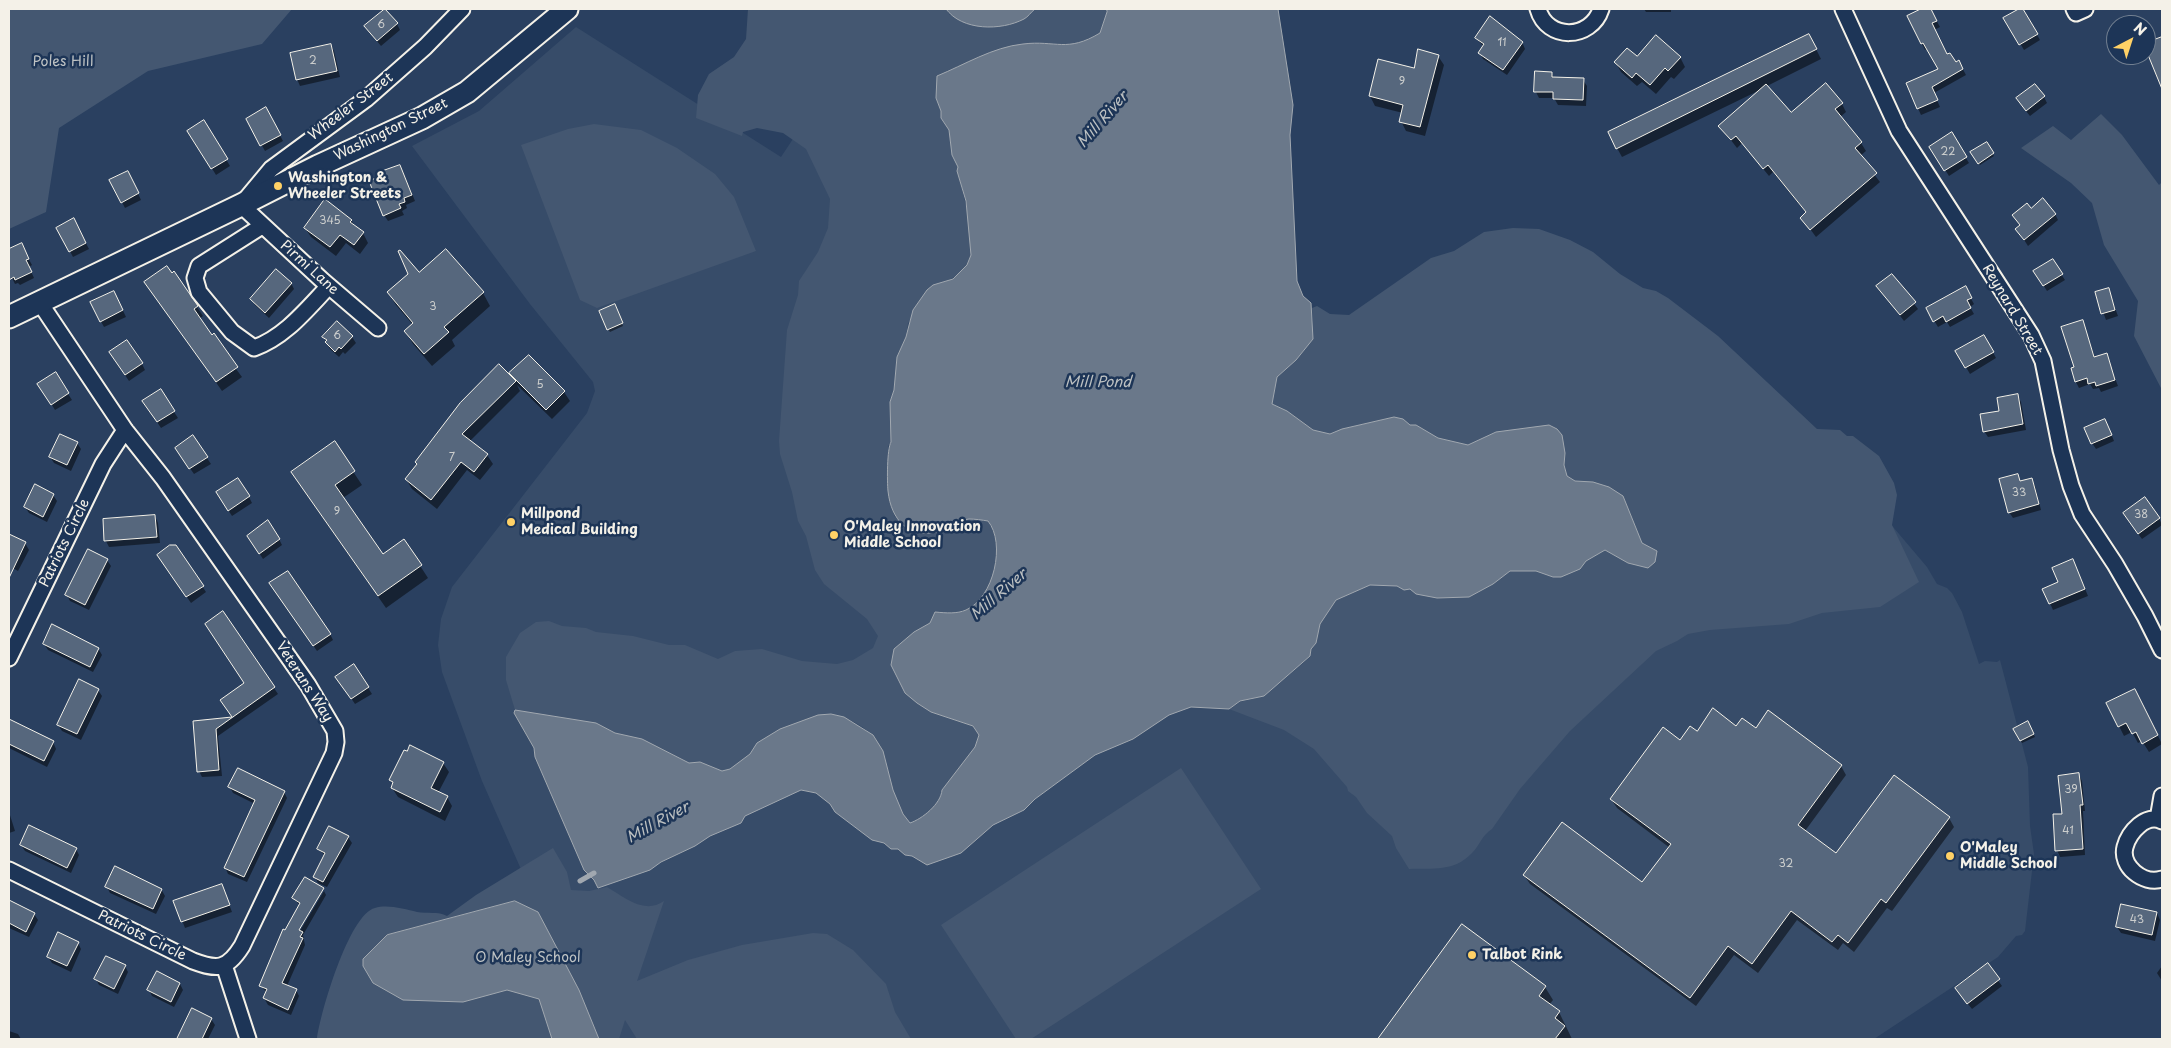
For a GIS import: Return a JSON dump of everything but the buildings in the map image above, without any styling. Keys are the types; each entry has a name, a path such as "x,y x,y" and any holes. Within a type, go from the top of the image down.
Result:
{"main road":[{"name":"Washington Street","path":"9,317 318,166 422,118 467,92 567,9"}],"street":[{"name":"Wheeler Street","path":"241,205 271,169 366,99 425,47 462,9"},
{"path":"1538,9 1548,25 1559,32 1572,34 1584,30 1594,22 1601,9"},
{"name":"Reynard Street","path":"1843,9 1899,132 2031,336 2043,361 2061,450 2071,486 2082,514 2115,564 2162,650"},
{"name":"Pirmi Lane","path":"241,205 262,226 378,328"},
{"path":"262,226 199,266 195,278 199,292 232,332 254,348 266,344 282,334 329,286"},
{"name":"Veterans Way","path":"40,303 125,430 163,478 308,685 335,731 334,754 242,946 236,956 224,965"},
{"name":"Patriots Circle","path":"9,658 103,464 125,430"},
{"path":"2162,796 2160,820 2144,821 2132,832 2124,848 2128,863 2138,877 2154,881 2162,879"},
{"name":"Patriots Circle","path":"9,870 193,960 212,968 224,965"},
{"path":"224,965 248,1039"}],"shaded area":[{"name":"O'Maley Innovation Middle School","path":"576,27 781,157 852,50 1092,383 1888,521 1927,567 1937,584 1947,588 1952,593 1962,612 1979,664 1985,661 1997,662 2000,660 2028,767 2030,826 2034,854 2025,931 2022,935 2016,936 1998,957 1874,1039 596,1039 482,781 442,672 438,645 441,619 452,587 587,413 595,391 593,382 530,304 412,146 479,111"}],"green space":[{"name":"Poles Hill","path":"9,9 292,9 262,44 148,71 59,128 46,212 9,229"},
{"path":"748,9 946,9 950,15 1031,11 1035,9 1107,9 1100,33 1084,43 1071,45 1022,44 988,54 936,98 941,111 941,118 949,130 952,155 958,167 957,171 966,204 970,231 971,255 962,272 948,280 933,285 908,323 906,337 897,357 894,390 890,402 891,442 888,446 889,468 887,473 890,502 895,517 940,531 967,519 988,521 996,542 996,556 990,582 976,604 959,612 935,613 930,623 914,632 894,649 891,665 931,712 973,726 979,735 975,747 942,790 935,806 910,823 900,807 893,790 885,759 879,745 869,733 854,722 831,714 757,743 750,754 730,769 722,771 700,762 689,763 642,739 615,733 596,723 515,710 506,680 506,657 520,633 536,622 549,621 562,626 633,636 669,645 685,645 718,659 735,651 762,649 802,661 837,664 853,660 873,648 878,636 867,619 824,584 815,570 806,536 798,521 792,492 780,454 779,441 787,330 798,295 799,281 818,252 828,228 830,199 806,149 783,133 757,128 743,132 742,136 696,118 698,95 709,74 734,57 746,39"},
{"path":"2101,114 2122,135 2159,185 2162,182 2162,390 2134,336 2138,301 2104,245 2092,203 2071,183 2021,148 2053,126 2071,140"},
{"path":"594,124 641,130 677,148 715,174 734,197 756,251 597,308 580,300 521,145 568,129"},
{"path":"1513,228 1539,229 1570,240 1593,252 1620,274 1643,288 1656,291 1668,298 1718,336 1817,429 1840,430 1847,436 1853,436 1879,456 1894,483 1897,495 1892,525 1919,582 1880,607 1822,613 1789,624 1710,630 1688,634 1656,651 1570,731 1520,789 1475,850 1465,859 1443,868 1409,869 1396,848 1392,836 1367,813 1356,797 1348,791 1347,787 1314,749 1284,730 1229,709 1240,702 1264,696 1310,657 1311,649 1316,643 1320,624 1336,600 1370,585 1397,586 1404,590 1410,589 1437,598 1469,597 1493,584 1510,571 1536,571 1553,577 1580,569 1586,561 1605,550 1628,563 1648,568 1657,551 1642,543 1622,496 1593,482 1575,481 1567,476 1564,465 1565,453 1496,432 1468,445 1438,438 1416,425 1410,425 1403,419 1394,417 1342,429 1330,434 1313,430 1287,411 1272,404 1277,377 1296,360 1313,339 1312,308 1317,306 1330,314 1349,315 1431,258 1454,251 1484,232"},
{"path":"1181,768 1261,889 1031,1039 1016,1039 941,925"},
{"name":"O Maley School","path":"553,848 567,872 571,890 589,891 607,887 627,900 642,905 657,905 664,901 637,981 688,960 742,945 813,933 827,934 853,950 886,984 895,1012 911,1039 637,1039 625,1020 619,1039 317,1039 319,1026 337,966 355,927 365,914 375,908 396,907 421,913 447,916 476,895"}],"water":[{"path":"946,9 1035,9 1027,17 1015,23 1004,26 982,27 962,22"},
{"name":"Mill Pond","path":"1107,9 1278,9 1293,105 1290,135 1297,281 1303,296 1311,303 1313,339 1296,360 1277,377 1272,404 1287,411 1313,430 1330,434 1342,429 1394,417 1403,419 1410,425 1416,425 1438,438 1468,445 1496,432 1549,425 1557,429 1562,435 1565,453 1564,465 1567,476 1575,481 1593,482 1609,487 1623,496 1642,543 1657,551 1655,562 1648,568 1628,563 1605,550 1586,561 1580,569 1561,577 1553,577 1536,571 1510,571 1493,584 1469,597 1437,598 1416,594 1410,589 1404,590 1397,586 1370,585 1336,600 1320,624 1316,643 1311,649 1310,656 1264,696 1240,701 1229,709 1191,707 1169,715 1133,739 1095,755 1035,799 1024,810 993,825 961,853 927,865 912,856 905,855 898,849 891,849 884,843 872,840 835,812 830,804 816,793 801,790 745,816 741,823 710,836 695,846 661,862 650,870 598,888 594,880 584,870 535,757 534,748 514,713 515,710 596,723 615,733 642,739 689,763 700,762 722,771 730,769 750,754 757,743 780,729 818,715 831,714 844,717 873,735 883,751 893,790 903,814 910,823 935,806 942,790 975,747 979,735 973,726 931,712 917,703 905,693 891,665 894,649 914,632 930,623 935,612 959,612 976,604 990,582 996,556 996,542 988,521 969,519 940,531 919,533 911,530 898,519 893,511 888,491 887,473 891,442 890,402 894,390 897,357 906,337 913,310 927,290 933,285 953,279 967,265 971,255 966,201 957,171 958,167 952,155 949,130 941,118 941,111 936,98 937,76 990,53 1012,46 1034,43 1079,43 1100,33"},
{"path":"515,901 538,912 579,990 599,1039 552,1039 539,999 507,990 463,1002 403,1000 373,983 363,966 363,959 387,935"}],"waterway":[{"name":"Mill River","path":"580,881 594,873"}],"place":[{"name":"Washington & Wheeler Streets","path":"278,186"},
{"name":"Millpond Medical Building","path":"511,522"},
{"name":"O'Maley Innovation Middle School","path":"834,535"},
{"name":"O'Maley Middle School","path":"1950,856"},
{"name":"Talbot Rink","path":"1472,955"}]}
